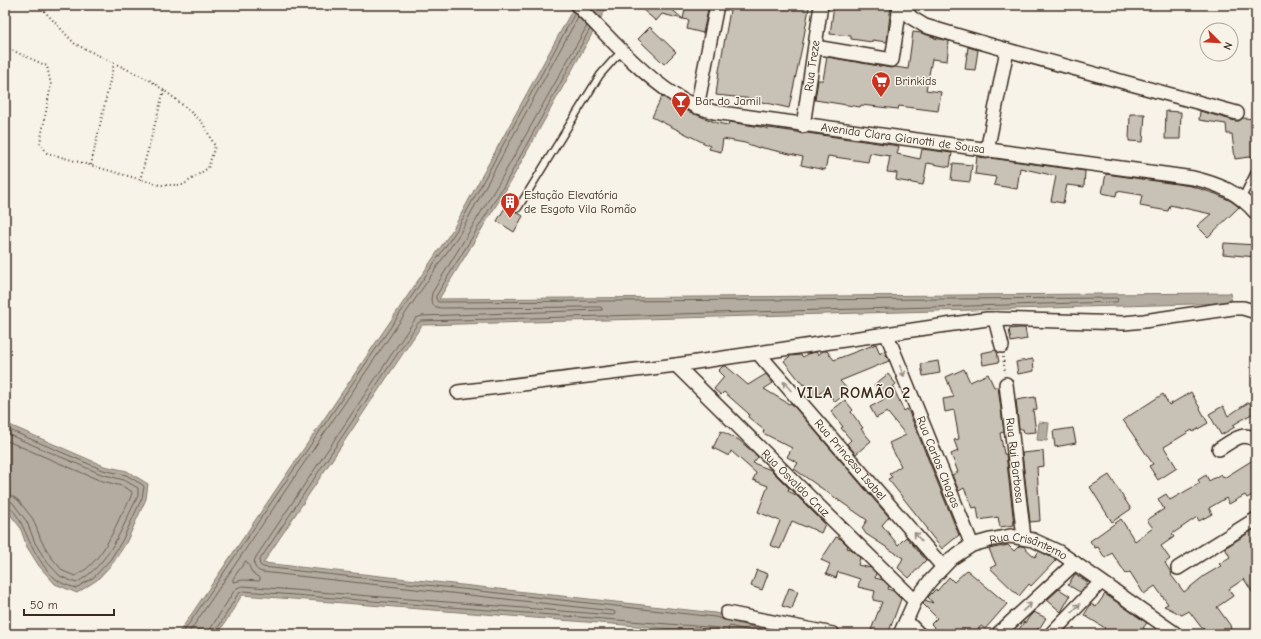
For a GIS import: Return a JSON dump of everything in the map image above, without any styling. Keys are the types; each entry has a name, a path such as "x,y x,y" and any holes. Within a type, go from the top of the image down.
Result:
{"street":[{"name":"Avenida Clara Gianotti de Sousa","path":"577,5 656,82 676,96 697,107 714,112 803,126 1193,178 1226,188 1242,198 1256,213"},
{"path":"697,107 717,5"},
{"name":"Rua Treze","path":"803,126 821,5"},
{"path":"815,47 892,60 900,5"},
{"path":"900,5 912,18 926,26 1007,50 1237,113"},
{"path":"987,150 1007,50"},
{"path":"458,392 676,365 995,318 1124,323 1144,322 1233,308 1243,308 1256,312"},
{"path":"995,318 1002,346"},
{"name":"Rua Carlos Chagas","path":"887,335 972,545"},
{"name":"Rua Princesa Isabel","path":"758,353 943,567"},
{"name":"Rua Osvaldo Cruz","path":"676,365 915,601"},
{"name":"Rua Rui Barbosa","path":"1006,384 1024,538"},
{"path":"1219,449 1244,435 1250,436 1256,441"},
{"path":"1178,568 1256,519"},
{"name":"Rua Crisântemo","path":"900,634 915,601 930,581 952,558 972,545 1010,536 1033,540 1059,552 1176,634"},
{"path":"998,634 1075,563"},
{"path":"1051,634 1101,582"},
{"path":"727,613 833,634"},
{"path":"906,621 919,634"}],"lane":[{"path":"518,208 600,75 623,51"},
{"path":"1242,198 1256,170"}],"path":[{"path":"5,20 9,5"},
{"path":"5,47 47,66 51,85 40,143 47,153 160,185 183,185 208,168 215,146 202,122 177,100 151,81 75,44 40,5"},
{"path":"91,166 114,63"},
{"path":"140,180 164,90"},
{"path":"1002,346 1006,384"}],"water":[{"path":"575,5 608,5 508,186 439,299 1231,293 1230,303 422,325 263,563 715,613 766,626 779,634 730,634 242,595 218,634 178,634 453,229"},
{"path":"1039,422 1049,423 1047,441 1037,440"},
{"path":"5,423 104,466 127,471 148,484 146,499 126,543 113,563 97,580 77,593 55,584 39,566 27,547 20,527 5,508"}],"building":[{"path":"637,5 669,5 668,6 683,19 662,14 656,21"},
{"path":"686,5 709,5 703,33 687,29 689,20 683,19"},
{"path":"731,5 809,5 789,108 753,100 754,99 716,95"},
{"path":"834,5 891,5 887,42 872,40 872,42 851,39 851,36 830,34"},
{"path":"650,27 676,52 664,64 638,39"},
{"path":"913,32 949,41 947,61 932,59 926,90 941,92 938,111 899,106 898,109 861,105 860,107 815,100 818,80 823,80 827,57 891,68 895,67 908,69"},
{"path":"968,47 978,50 975,70 965,69"},
{"path":"662,96 685,110 717,123 728,125 729,122 802,134 807,133 899,146 897,154 920,159 922,149 952,153 950,167 927,163 923,185 896,180 897,173 887,172 890,156 870,153 868,162 828,156 825,170 801,165 803,157 723,139 721,152 709,149 710,146 652,117"},
{"path":"1166,111 1181,112 1180,139 1165,139"},
{"path":"1200,111 1235,121 1239,121 1243,118 1256,119 1256,156 1235,159 1232,134 1227,134 1226,124 1199,120"},
{"path":"1130,114 1145,114 1143,142 1129,141"},
{"path":"977,156 986,159 990,158 1085,171 1084,187 1067,185 1063,203 1051,201 1056,176 1020,168 1017,189 994,185 996,177 975,174"},
{"path":"953,163 972,165 970,182 951,180"},
{"path":"1106,174 1191,186 1216,194 1231,201 1239,207 1208,237 1197,226 1211,214 1170,205 1168,211 1140,206 1142,195 1117,191 1116,196 1102,193"},
{"name":"Estação Elevatória de Esgoto Vila Romão","path":"506,206 523,216 514,232 497,221"},
{"path":"1224,243 1256,245 1256,257 1223,254"},
{"path":"1025,328 1027,339 1011,342 1009,329"},
{"path":"876,344 880,354 884,350 889,361 840,381 849,391 835,402 825,389 815,397 804,384 803,385 784,361 790,356 801,355 803,357 807,354 816,352 818,355 823,351 827,351 834,360"},
{"path":"996,350 999,362 983,365 981,353"},
{"path":"1033,359 1034,371 1018,374 1016,362"},
{"path":"938,361 940,373 923,376 921,364"},
{"path":"723,366 726,366 748,385 766,374 773,383 764,389 789,404 791,403 889,517 882,525 898,545 906,537 926,560 909,578 898,568 903,558 866,534 862,528 867,520 794,469 798,463 787,457 792,448 763,433 764,430 748,417 749,414 724,392 721,395 714,389 724,377 718,371"},
{"path":"964,369 970,382 988,374 994,387 998,387 1004,432 1000,433 1004,454 1006,454 1014,525 1000,527 998,517 979,520 977,507 973,508 964,488 959,491 952,475 958,472 951,454 958,451 954,440 959,439 954,410 945,412 943,399 954,397 946,377"},
{"path":"888,374 896,384 893,387 904,411 907,409 909,412 959,535 942,549 888,479 892,477 889,474 901,466 889,443 906,435 887,412 876,418 870,407 885,399 874,385"},
{"path":"1191,392 1208,423 1193,432 1192,430 1164,447 1177,468 1158,480 1149,466 1153,464 1123,420 1163,394 1169,405"},
{"path":"1035,397 1037,409 1033,410 1036,432 1024,433 1023,429 1019,429 1016,400"},
{"path":"845,400 853,410 851,412 863,428 861,429 871,441 856,454 847,444 851,440 841,428 843,427 831,411"},
{"path":"1249,402 1255,412 1233,425 1235,427 1221,435 1209,414 1223,406 1228,416"},
{"path":"1073,428 1076,443 1055,447 1053,431"},
{"path":"721,431 739,440 747,447 758,457 753,463 771,470 789,488 788,491 796,495 825,524 821,533 792,521 780,549 770,545 780,521 758,512 768,486 753,480 756,473 731,451 729,456 713,448"},
{"path":"1043,451 1044,466 1037,467 1040,521 1030,522 1022,453"},
{"path":"1256,458 1256,493 1247,498 1245,495 1229,504 1226,498 1209,508 1212,514 1199,521 1197,517 1172,534 1174,537 1161,546 1170,559 1165,563 1172,574 1171,575 1184,592 1204,576 1221,566 1219,564 1230,557 1225,548 1256,528 1256,598 1244,579 1229,589 1233,596 1217,607 1230,625 1232,634 1211,634 1201,627 1189,611 1182,615 1164,606 1168,604 1155,586 1144,594 1130,572 1126,574 1112,553 1105,558 1098,547 1095,548 1090,541 1121,519 1135,541 1153,528 1147,520 1164,509 1158,499 1166,494 1170,500 1200,483 1198,480 1206,475 1209,481 1221,474 1224,478"},
{"path":"1109,475 1131,509 1112,522 1090,487"},
{"path":"836,537 841,539 848,546 847,548 851,549 860,558 858,565 871,568 876,573 875,578 883,580 889,586 888,589 893,591 901,599 888,634 881,634 871,630 882,602 873,600 875,591 858,587 860,579 838,572 836,578 826,574 830,564 821,560"},
{"path":"1008,545 1014,551 1019,546 1023,546 1035,557 1039,551 1056,560 1031,586 1029,584 1019,596 990,568 996,565 989,549"},
{"path":"757,570 768,574 762,590 751,586"},
{"path":"967,570 1007,604 985,629 981,626 974,634 941,634 931,624 937,618 923,604 925,600 933,603 928,597 936,589 937,591 949,577 954,582"},
{"path":"1075,574 1088,582 1080,592 1068,585"},
{"path":"789,588 798,591 792,609 782,606"},
{"path":"1059,589 1070,596 1061,612 1047,600"},
{"path":"1105,594 1147,623 1143,628 1153,634 1101,634 1105,628 1084,615 1091,604 1096,607"},
{"path":"1034,612 1046,618 1039,629 1038,628 1034,634 1016,634 1024,622 1025,623"}],"place":[{"name":"Brinkids","path":"881,98"},
{"name":"Bar do Jamil","path":"681,118"},
{"name":"Estação Elevatória de Esgoto Vila Romão","path":"510,219"}],"district":[{"name":"VILA ROMÃO 2","path":"854,392"}]}
